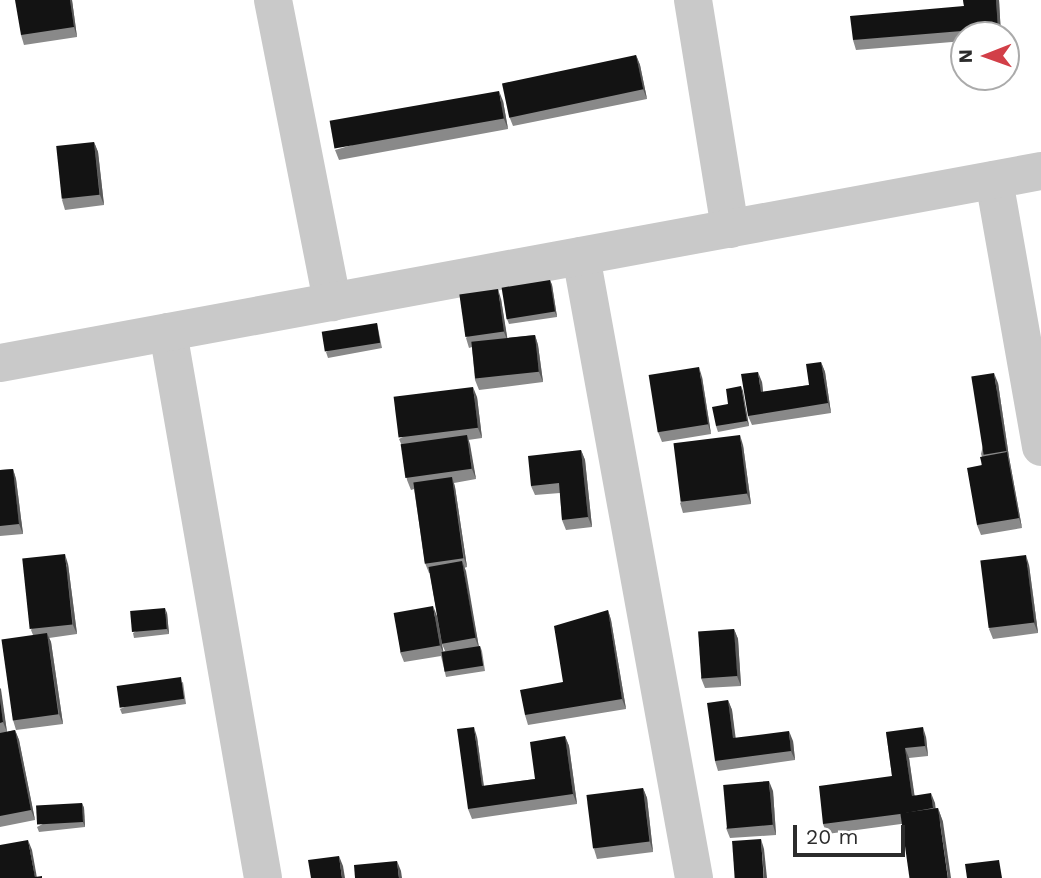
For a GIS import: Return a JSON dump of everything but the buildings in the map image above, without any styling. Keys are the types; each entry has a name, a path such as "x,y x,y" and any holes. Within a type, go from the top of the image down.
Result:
{"street":[{"path":"273,0 332,302"},
{"path":"693,0 730,229"},
{"path":"0,363 1041,171"},
{"path":"994,180 1041,447"},
{"path":"581,256 694,878"},
{"path":"168,332 263,878"}]}
